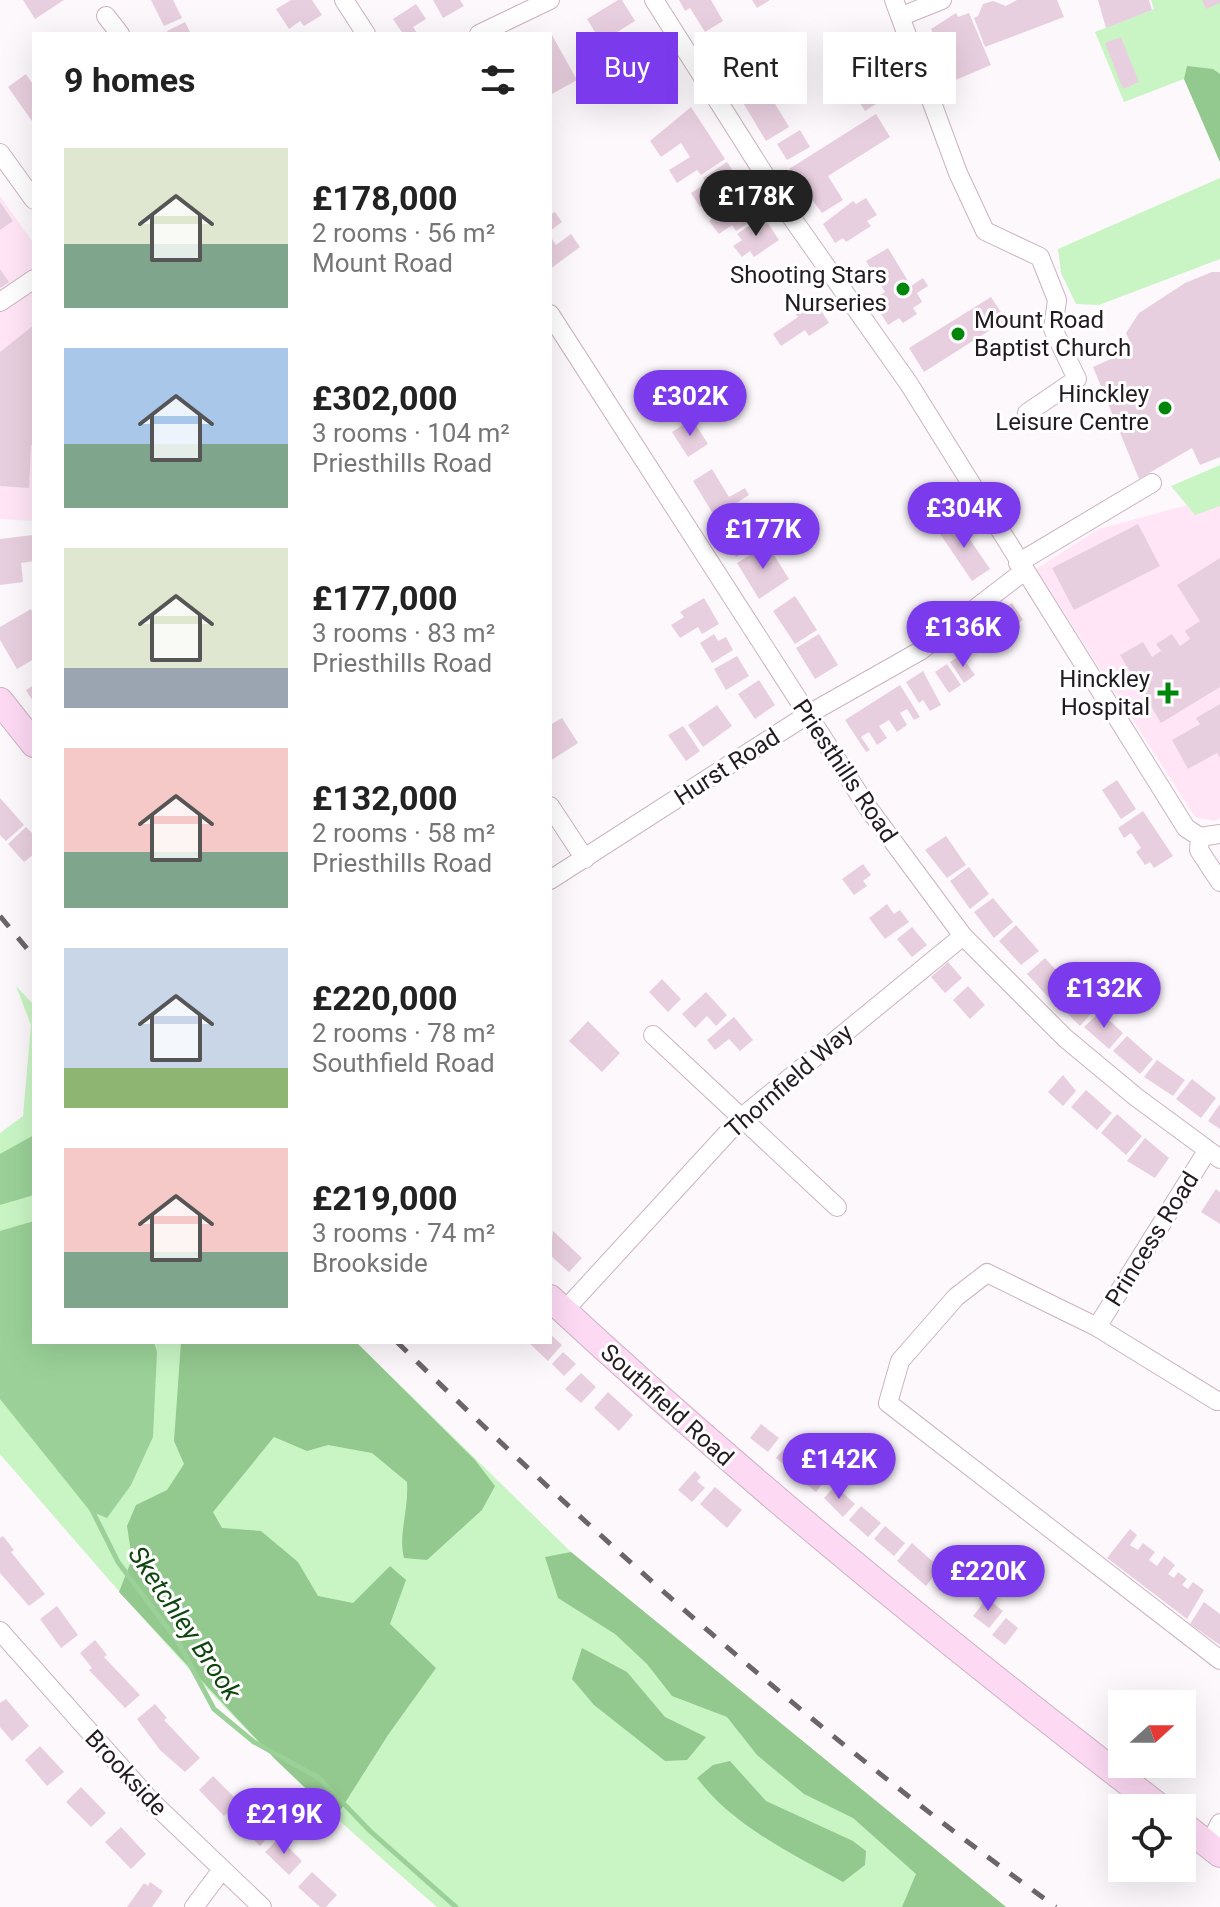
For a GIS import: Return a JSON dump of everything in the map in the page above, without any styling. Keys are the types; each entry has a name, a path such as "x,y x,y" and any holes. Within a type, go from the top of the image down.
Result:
{"main road":[{"path":"0,701 32,741"},
{"name":"Southfield Road","path":"557,1305 802,1524 1143,1794"},
{"path":"1196,1831 1216,1841"}],"street":[{"path":"344,0 365,32"},
{"path":"483,32 550,0"},
{"path":"654,0 792,218 909,384 1186,828 1200,837 1220,834"},
{"path":"942,0 898,8 958,173 985,231 1040,257 1057,300 1053,329 1077,379 1027,413"},
{"path":"106,16 118,32"},
{"path":"0,153 32,197"},
{"path":"0,302 32,280"},
{"name":"Priesthills Road","path":"552,317 886,834 963,936 1065,1038 1136,1097 1214,1155"},
{"name":"Hurst Road","path":"552,879 807,715 920,651 1021,568 1152,483"},
{"path":"552,809 585,859"},
{"path":"1200,837 1199,850 1220,882"},
{"name":"Thornfield Way","path":"557,1305 742,1117 963,936"},
{"path":"653,1035 837,1207"},
{"name":"Princess Road","path":"1097,1327 1214,1155"},
{"name":"Princess Road","path":"1217,1401 1097,1327 987,1273 956,1297 900,1361 888,1403 1220,1660"},
{"name":"Brookside","path":"0,1631 90,1735 221,1871 262,1907"},
{"path":"194,1907 221,1871"}],"shaded area":[{"path":"1151,0 1220,0 1220,162 1184,79 1124,102 1095,32 1154,9"},
{"path":"1187,66 1213,69 1220,74 1220,162 1184,79"},
{"path":"1220,178 1220,259 1099,305 1076,304 1061,273 1058,249"},
{"path":"0,196 32,241 32,521 0,519"},
{"path":"1220,465 1220,506 1195,515 1171,486"},
{"name":"Hinckley Hospital","path":"1220,496 1220,818 1214,821 1195,817 1036,569 1099,529"},
{"path":"16,986 32,1003 32,1344 358,1344 571,1552 1006,1907 437,1907 335,1816 205,1686 0,1454 0,1133 23,1116 31,1025"},
{"path":"32,1136 32,1196 0,1205 0,1154"},
{"path":"32,1222 32,1344 155,1344 157,1352 153,1437 131,1485 107,1518 90,1511 0,1399 0,1231"},
{"path":"181,1344 358,1344 475,1460 495,1486 482,1510 427,1560 404,1558 402,1540 407,1482 372,1453 328,1445 307,1451 274,1437 213,1512 222,1528 261,1531 298,1562 318,1596 353,1603 390,1566 406,1580 390,1624 436,1668 388,1735 336,1817 275,1759 119,1592 132,1559 127,1526 136,1505 167,1490 184,1464 174,1441"},
{"path":"571,1552 1006,1907 902,1907 916,1874 853,1818 804,1794 757,1755 727,1717 672,1696 647,1664 615,1634 558,1598 545,1557"},
{"path":"582,1648 627,1672 665,1717 706,1737 687,1760 665,1761 594,1705 572,1679"},
{"path":"730,1761 766,1801 853,1841 866,1851 865,1865 843,1882 745,1824 711,1795 697,1778 713,1765"}],"building":[{"path":"23,0 64,0 35,19"},
{"path":"151,0 173,0 182,18 164,26"},
{"path":"291,0 312,0 322,15 304,26 300,21 289,29 276,9"},
{"path":"433,0 460,0 464,6 443,18"},
{"path":"622,0 635,21 617,32 595,32 587,19"},
{"path":"679,0 711,0 723,21 705,32 690,8 685,11"},
{"path":"752,0 770,0 757,8"},
{"path":"1017,0 1057,0 1064,17 985,47 974,18 983,4 993,1 1006,6"},
{"path":"1098,0 1149,0 1152,10 1106,28"},
{"path":"1202,0 1220,0 1220,3 1206,9"},
{"path":"416,4 426,19 413,27 417,32 402,32 393,19"},
{"path":"956,13 958,17 969,13 991,65 956,80 956,32 932,32 931,29"},
{"path":"185,22 190,32 167,32"},
{"path":"552,35 576,81 552,94"},
{"path":"1121,37 1139,82 1123,89 1105,43"},
{"path":"26,74 32,83 32,121 8,87"},
{"path":"744,104 775,104 789,127 766,141"},
{"path":"860,104 876,104 865,111"},
{"path":"691,107 725,159 701,175 697,170 677,183 669,170 690,157 681,143 661,157 650,141"},
{"path":"876,114 890,137 828,176 843,200 822,213 789,169"},
{"path":"800,130 810,147 787,160 777,144"},
{"path":"727,162 762,214 736,231 732,225 719,234 709,221 723,211 714,198 700,207 691,193 706,183 703,178"},
{"path":"866,198 877,215 867,221 871,226 846,242 843,238 835,243 823,224 853,201 856,204"},
{"path":"0,202 13,221 0,230"},
{"path":"555,212 562,222 552,230 552,214"},
{"path":"763,216 779,240 754,257 750,251 742,257 733,246 742,240 737,234"},
{"path":"571,234 580,247 552,268 552,239 556,245"},
{"name":"Shooting Stars Nurseries","path":"888,248 911,286 923,278 928,286 917,293 922,302 913,308 917,314 903,323 899,318 888,325 872,300 885,292 866,261"},
{"path":"0,269 9,282 0,288"},
{"name":"Hinckley Leisure Centre","path":"1220,272 1220,457 1200,465 1192,448 1139,479 1093,367 1133,349 1126,333 1139,313 1185,283"},
{"name":"Mount Road Baptist Church","path":"991,297 1006,320 924,372 909,348"},
{"path":"813,298 829,323 809,336 805,330 781,346 773,334 798,317 794,311"},
{"path":"32,327 29,488 0,486 0,352"},
{"path":"692,419 708,444 688,457 672,432"},
{"path":"712,469 729,497 745,488 749,495 715,517 693,481"},
{"path":"939,488 955,511 936,524 933,519 919,529 910,515 924,506 921,501"},
{"path":"733,513 754,546 736,557 716,524"},
{"path":"956,519 990,569 972,581 938,531"},
{"path":"1138,524 1160,566 1074,610 1052,568"},
{"path":"32,535 32,561 21,563 23,582 0,585 0,539"},
{"path":"767,544 789,579 759,599 737,563"},
{"path":"1220,558 1220,687 1161,723 1120,655 1143,642 1152,657 1161,651 1156,644 1172,634 1180,646 1190,639 1185,631 1200,621 1177,585"},
{"path":"795,596 817,630 795,644 773,611"},
{"path":"704,598 719,624 702,634 698,627 680,638 671,625 684,617 680,612"},
{"path":"1012,603 1023,620 997,637 986,620"},
{"path":"31,609 32,660 17,669 0,640 0,627"},
{"path":"714,634 718,641 726,637 733,650 712,663 700,643"},
{"path":"819,634 838,665 815,679 796,648"},
{"path":"961,655 975,675 964,683 950,662"},
{"path":"737,656 749,676 726,690 714,669"},
{"path":"947,664 961,685 949,693 935,672"},
{"path":"923,671 941,705 930,711 923,700 919,703 906,682"},
{"path":"759,680 775,705 755,719 738,694"},
{"path":"900,685 920,717 914,720 907,709 900,713 907,725 897,732 889,720 879,726 887,738 877,745 869,732 861,737 870,750 866,752 845,720"},
{"path":"32,686 32,700 26,690"},
{"path":"1220,704 1220,758 1217,753 1188,769 1172,740 1200,724 1196,718"},
{"path":"717,705 732,726 703,747 688,725"},
{"path":"562,718 578,743 552,760 552,724"},
{"path":"683,726 700,751 686,761 668,735"},
{"path":"1117,780 1136,809 1121,819 1102,790"},
{"path":"0,798 24,825 6,841 0,835"},
{"path":"1143,811 1173,856 1154,868 1150,862 1145,865 1136,852 1141,848 1131,833 1124,838 1118,828"},
{"path":"26,827 32,833 32,856 24,862 8,844"},
{"path":"946,836 966,865 947,878 925,850"},
{"path":"863,864 871,875 863,881 867,886 854,895 842,879"},
{"path":"969,867 989,894 970,909 950,881"},
{"path":"993,898 1013,922 994,938 974,912"},
{"path":"887,904 894,914 900,910 909,922 885,939 869,918"},
{"path":"1016,925 1039,951 1021,965 999,941"},
{"path":"912,927 927,945 912,957 897,939"},
{"path":"1045,958 1067,982 1049,998 1027,974"},
{"path":"948,962 962,978 945,993 931,977"},
{"path":"662,979 681,999 668,1012 649,992"},
{"path":"1071,985 1096,1008 1080,1026 1055,1001"},
{"path":"968,986 985,1005 970,1019 953,1000"},
{"path":"706,992 727,1015 716,1026 707,1016 695,1028 682,1014"},
{"path":"1100,1012 1123,1033 1109,1049 1084,1027"},
{"path":"734,1017 753,1040 740,1051 729,1039 715,1050 707,1040"},
{"path":"588,1021 620,1053 602,1072 569,1041"},
{"path":"1127,1036 1153,1059 1140,1074 1113,1051"},
{"path":"1157,1060 1185,1080 1173,1096 1144,1077"},
{"path":"1063,1075 1076,1091 1063,1106 1048,1092"},
{"path":"1192,1079 1216,1098 1201,1118 1176,1099"},
{"path":"1086,1090 1112,1113 1097,1130 1071,1107"},
{"path":"1220,1104 1220,1129 1208,1121"},
{"path":"1117,1114 1142,1136 1126,1155 1101,1133"},
{"path":"1145,1138 1169,1158 1155,1178 1127,1161"},
{"path":"1216,1189 1220,1192 1220,1224 1201,1212"},
{"path":"553,1231 582,1258 569,1272 552,1257"},
{"path":"552,1336 562,1345 548,1361 530,1344 552,1344"},
{"path":"563,1352 576,1364 564,1376 552,1364"},
{"path":"581,1373 596,1387 581,1403 565,1389"},
{"path":"608,1392 633,1415 619,1431 594,1408"},
{"path":"761,1424 779,1438 768,1452 750,1438"},
{"path":"787,1445 804,1460 793,1472 776,1458"},
{"path":"810,1465 826,1479 816,1492 799,1478"},
{"path":"695,1471 701,1477 697,1481 705,1488 692,1502 678,1490"},
{"path":"835,1486 855,1504 843,1517 824,1498"},
{"path":"715,1487 742,1510 727,1528 700,1504"},
{"path":"861,1506 881,1523 868,1537 849,1520"},
{"path":"885,1526 905,1543 894,1556 874,1539"},
{"path":"1130,1529 1137,1535 1130,1545 1138,1550 1143,1543 1155,1552 1149,1560 1157,1566 1164,1556 1175,1565 1168,1574 1174,1578 1178,1572 1187,1579 1182,1585 1188,1589 1193,1582 1204,1590 1187,1619 1107,1558"},
{"path":"3,1536 14,1550 11,1552 45,1594 29,1606 0,1573 0,1538"},
{"path":"912,1543 940,1568 926,1586 897,1561"},
{"path":"987,1598 1003,1611 989,1628 973,1616"},
{"path":"1204,1602 1220,1614 1220,1645 1190,1624"},
{"path":"57,1606 78,1635 61,1648 40,1619"},
{"path":"1006,1618 1018,1628 1005,1645 992,1635"},
{"path":"95,1640 107,1655 104,1657 140,1695 125,1708 89,1670 92,1668 80,1653"},
{"path":"6,1699 29,1726 12,1741 0,1727 0,1703"},
{"path":"155,1704 167,1718 164,1720 200,1758 185,1772 160,1750 137,1719"},
{"path":"40,1746 64,1772 47,1786 25,1760"},
{"path":"213,1776 238,1801 224,1816 199,1790"},
{"path":"81,1787 106,1813 91,1827 66,1802"},
{"path":"248,1808 272,1833 260,1846 235,1821"},
{"path":"121,1827 146,1854 131,1869 105,1842"},
{"path":"279,1838 302,1861 289,1875 265,1852"},
{"path":"312,1872 337,1895 326,1907 320,1907 298,1887"},
{"path":"150,1882 163,1891 152,1907 127,1907 144,1883 148,1886"}],"waterway":[{"name":"Sketchley Brook","path":"91,1508 118,1562 178,1642 214,1709 254,1742 319,1778 370,1831 456,1907"}],"railway":[{"path":"0,916 32,955"},
{"path":"399,1344 554,1492 716,1637 883,1776 1056,1907"}],"place":[{"name":"Shooting Stars Nurseries","path":"903,289"},
{"name":"Mount Road Baptist Church","path":"958,334"},
{"name":"Hinckley Leisure Centre","path":"1165,408"},
{"name":"Hinckley Hospital","path":"1168,693"}]}
